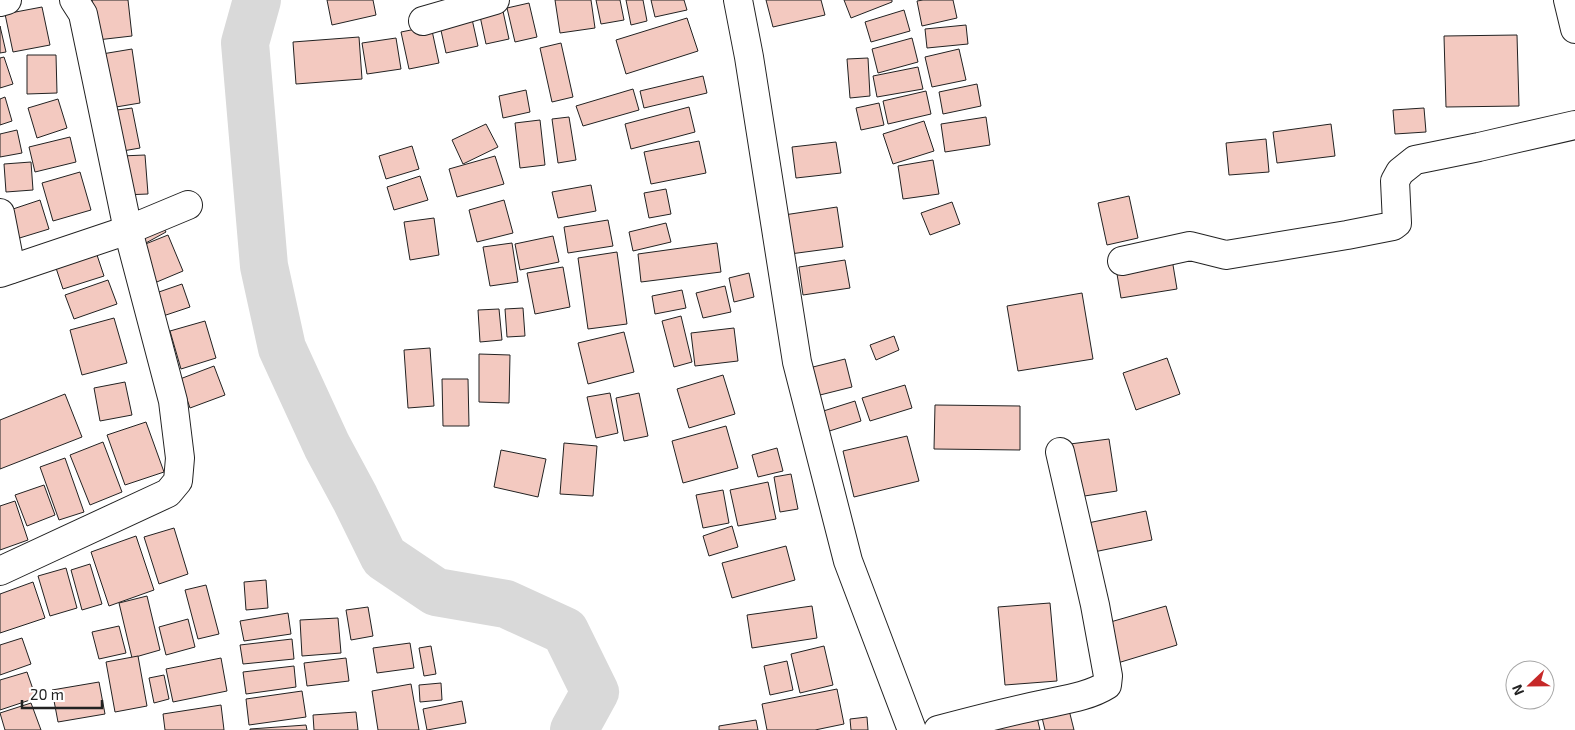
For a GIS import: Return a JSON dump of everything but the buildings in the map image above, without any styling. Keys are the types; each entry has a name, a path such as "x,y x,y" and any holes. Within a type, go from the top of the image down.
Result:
{"street":[{"path":"0,2 7,0"},
{"path":"0,572 168,493 178,481 180,458 173,400 128,230 83,14 74,0"},
{"path":"422,21 495,0"},
{"path":"738,0 749,57 797,362 848,561 912,730"},
{"path":"1568,0 1575,29"},
{"path":"1122,261 1190,246 1226,254 1393,226 1397,223 1398,216 1395,181 1400,172 1415,160 1479,148 1575,125"},
{"path":"0,213 5,271 128,230 188,206"},
{"path":"938,730 988,716 1081,695 1107,685 1108,676 1095,605 1060,452"}],"waterway":[{"path":"257,0 245,43 264,266 282,348 327,446 384,557 436,592 506,604 565,631 595,692 574,730"}]}
